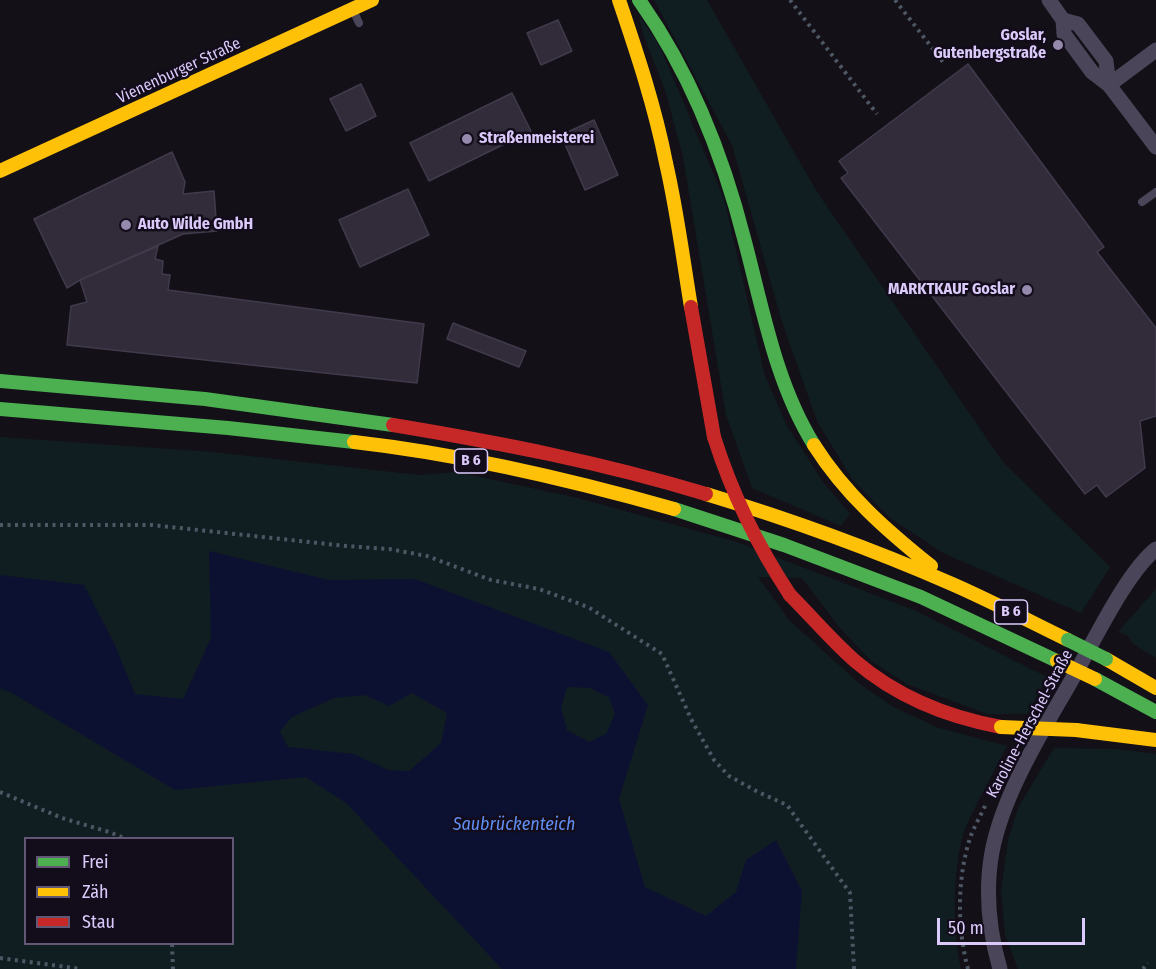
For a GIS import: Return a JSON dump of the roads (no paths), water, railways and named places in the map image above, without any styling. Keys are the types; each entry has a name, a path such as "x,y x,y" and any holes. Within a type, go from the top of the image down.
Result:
{"main road":[{"name":"Vienenburger Straße","path":"0,171 372,0"},
{"path":"619,0 651,97 670,183 701,377 714,437 740,511 790,595 842,649 866,670 893,689 950,715 974,723 1001,727 1076,730 1156,740"},
{"path":"639,0 688,80 718,148 770,340 795,408 826,464 850,495 877,523 953,585"},
{"name":"B 6","path":"0,381 117,389 301,412 494,441 624,471 762,511 953,585 1106,659 1156,688"},
{"name":"B 6","path":"0,409 205,426 369,444 480,463 618,493 709,519 784,544 921,597 1095,679 1156,712"}],"street":[{"path":"1049,0 1063,20 1064,34 1092,72 1109,85 1156,147"},
{"path":"1109,85 1156,50"},
{"name":"Karoline-Herschel-Straße","path":"999,969 988,898 991,862 999,822 1024,769 1103,624 1137,570 1156,549"}],"lane":[{"path":"353,9 360,23"},
{"path":"1142,202 1156,192"}],"water":[{"name":"Saubrückenteich","path":"209,551 329,580 415,579 609,652 648,705 619,799 645,887 706,916 736,892 746,860 776,840 802,891 796,969 502,969 346,803 306,777 175,790 0,688 0,575 84,585 115,645 135,694 183,699 211,638","holes":["567,687 590,688 609,697 615,714 606,734 589,742 567,730 561,708","412,693 447,713 441,743 409,771 388,770 354,754 288,747 280,731 292,717 334,698 365,695 389,706"]}],"place":[{"name":"Goslar, Gutenbergstraße","path":"1058,45"},
{"name":"Straßenmeisterei","path":"467,139"},
{"name":"Auto Wilde GmbH","path":"126,225"},
{"name":"MARKTKAUF Goslar","path":"1027,290"}]}
